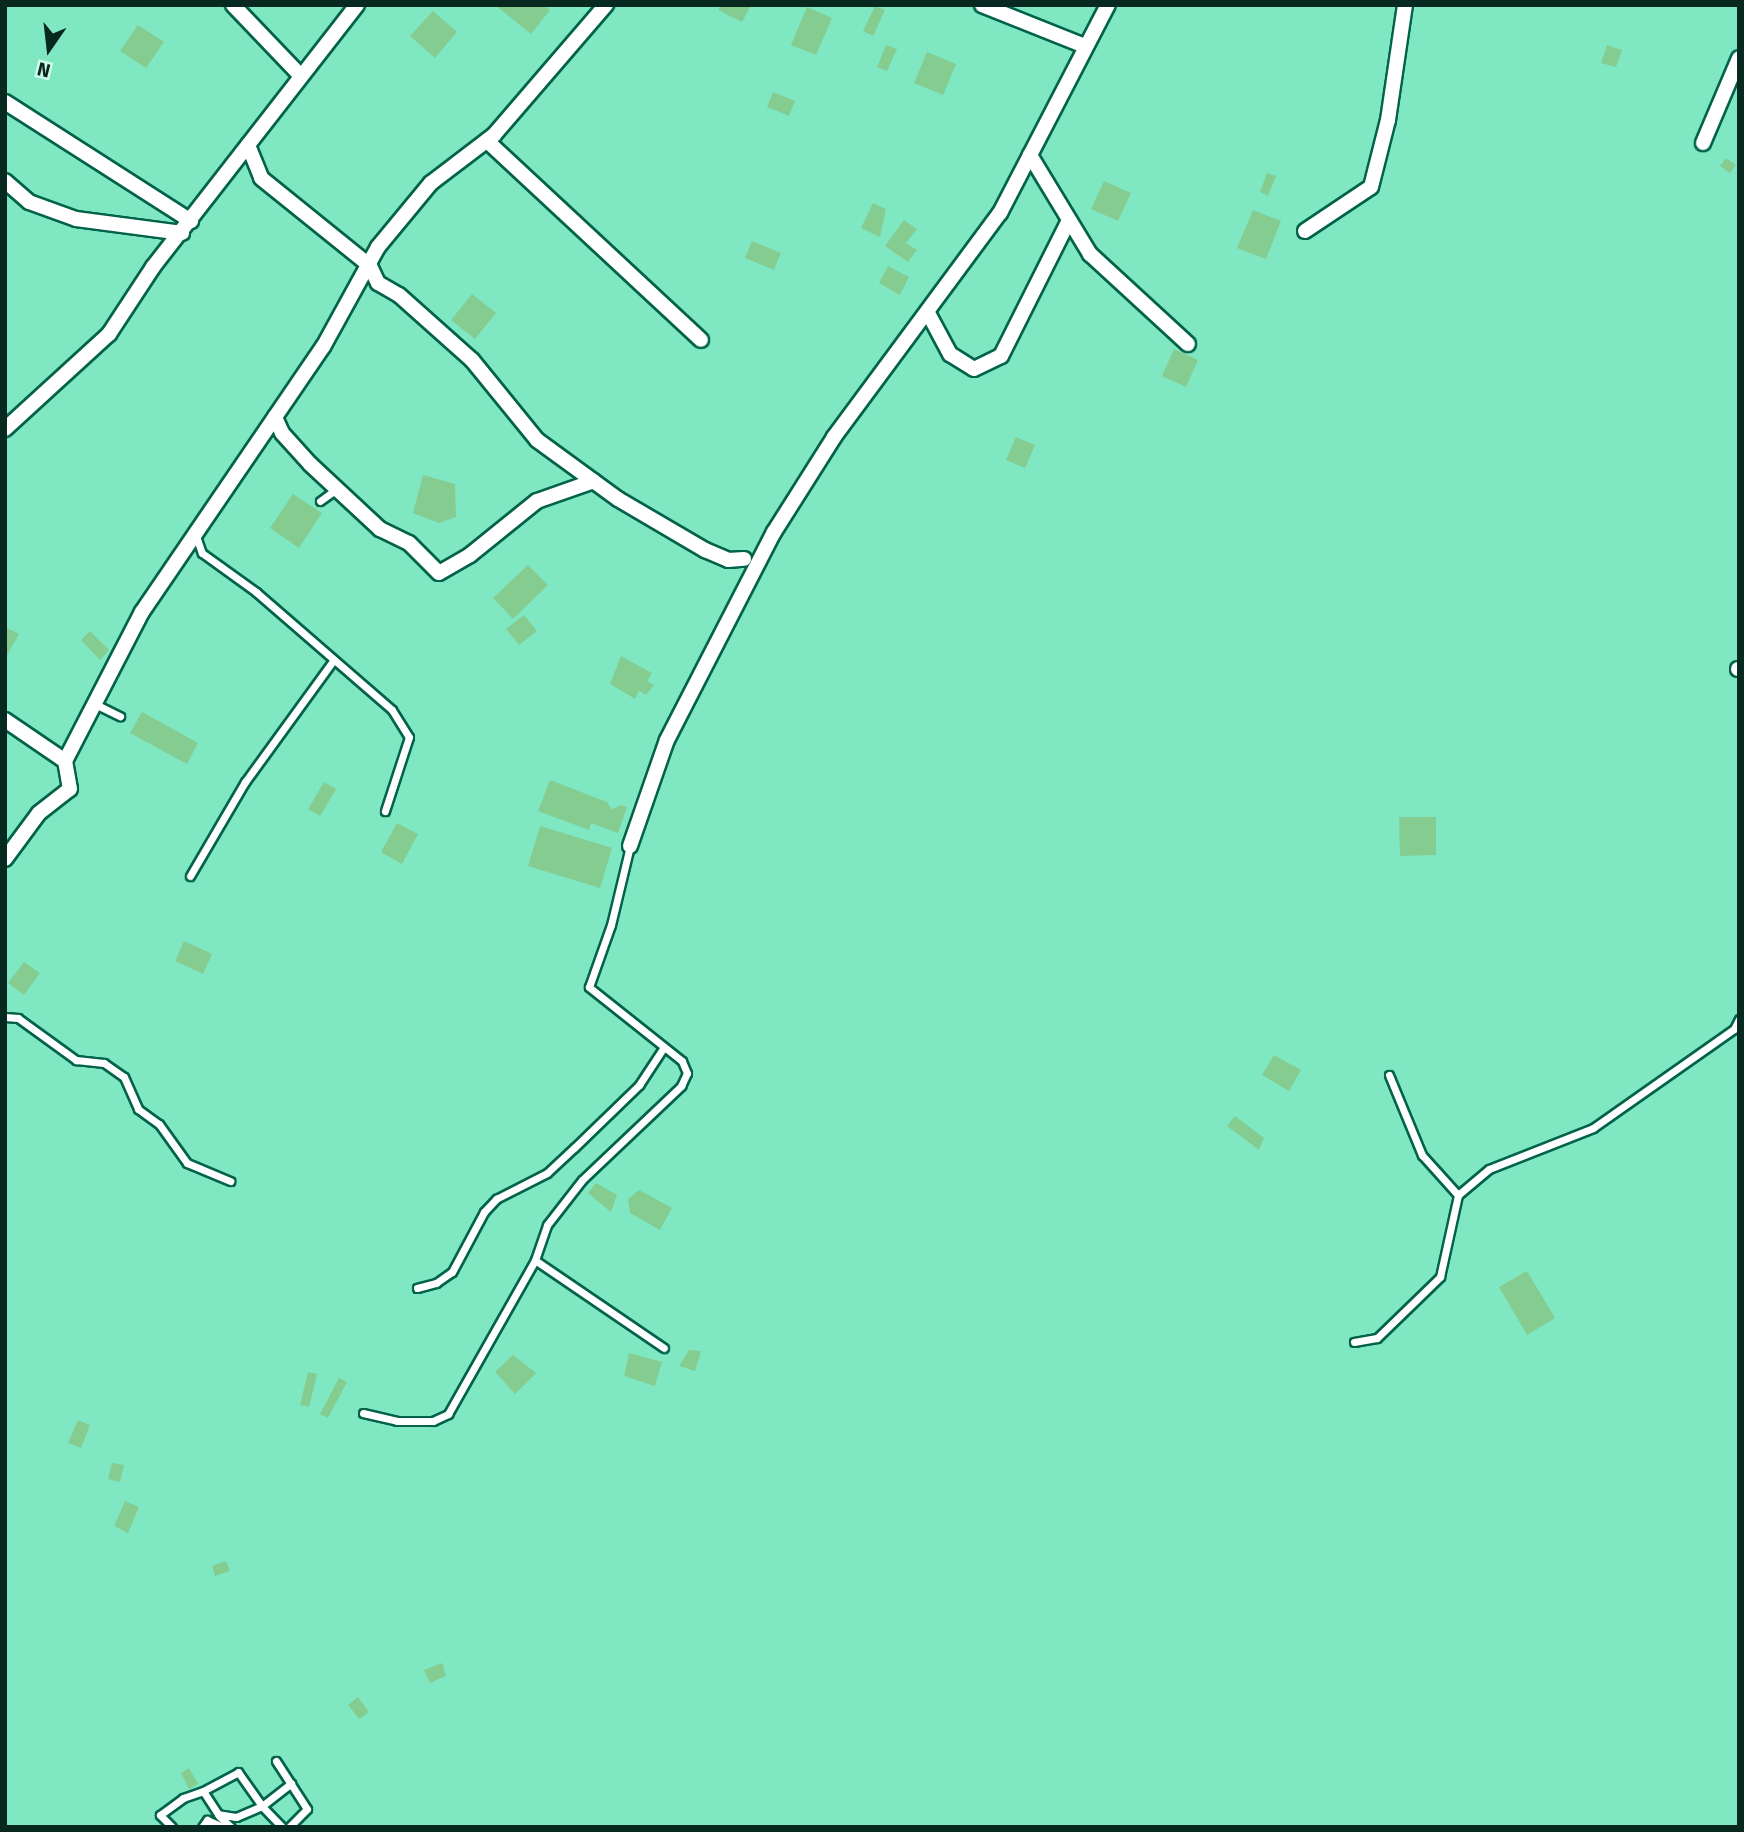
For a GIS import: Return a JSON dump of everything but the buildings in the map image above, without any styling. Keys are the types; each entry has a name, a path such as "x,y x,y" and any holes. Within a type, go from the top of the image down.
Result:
{"street":[{"path":"233,5 300,75"},
{"path":"5,429 109,334 153,267 187,227 300,75 357,5"},
{"path":"5,859 39,813 69,789 65,761 142,612 194,532 275,417 370,265 378,247 431,183 486,141 606,5"},
{"path":"982,5 1085,46"},
{"path":"629,846 667,740 775,532 834,437 1000,213 1108,5"},
{"path":"1305,231 1371,187 1388,120 1405,5"},
{"path":"1703,143 1739,58"},
{"path":"5,103 187,227"},
{"path":"486,141 701,340"},
{"path":"247,145 261,178 370,265 378,283 398,295 472,360 537,440 594,481 705,550 728,560 744,559"},
{"path":"1030,155 1090,254 1188,344"},
{"path":"5,181 29,202 76,219 187,227"},
{"path":"928,313 950,354 974,369 1001,356 1069,220"},
{"path":"275,417 282,433 380,529 409,542 439,573 470,555 537,501 594,481"},
{"path":"5,720 65,761"}],"lane":[{"path":"320,502 339,488"},
{"path":"194,532 202,553 256,592 392,710 409,737 385,811"},
{"path":"190,876 245,782 333,661"},
{"path":"94,704 120,716"},
{"path":"363,1413 409,1421 433,1421 448,1414 536,1260 547,1225 582,1180 681,1086 687,1073 682,1061 589,987 611,925 629,846"},
{"path":"5,1017 18,1018 76,1059 104,1063 124,1077 138,1109 159,1125 187,1163 230,1181"},
{"path":"1354,1342 1377,1338 1440,1277 1458,1195 1489,1169 1594,1128 1734,1029 1739,1019"},
{"path":"417,1287 436,1283 452,1272 490,1205 556,1165 639,1085 664,1047"},
{"path":"1389,1075 1422,1155 1458,1195"},
{"path":"536,1260 664,1348"},
{"path":"276,1761 307,1809 289,1827"},
{"path":"172,1827 160,1815 183,1798 203,1791 238,1772 280,1826"},
{"path":"218,1814 236,1817 262,1806 291,1783"},
{"path":"203,1791 218,1814 232,1827"},
{"path":"202,1827 206,1820 223,1827"}]}
